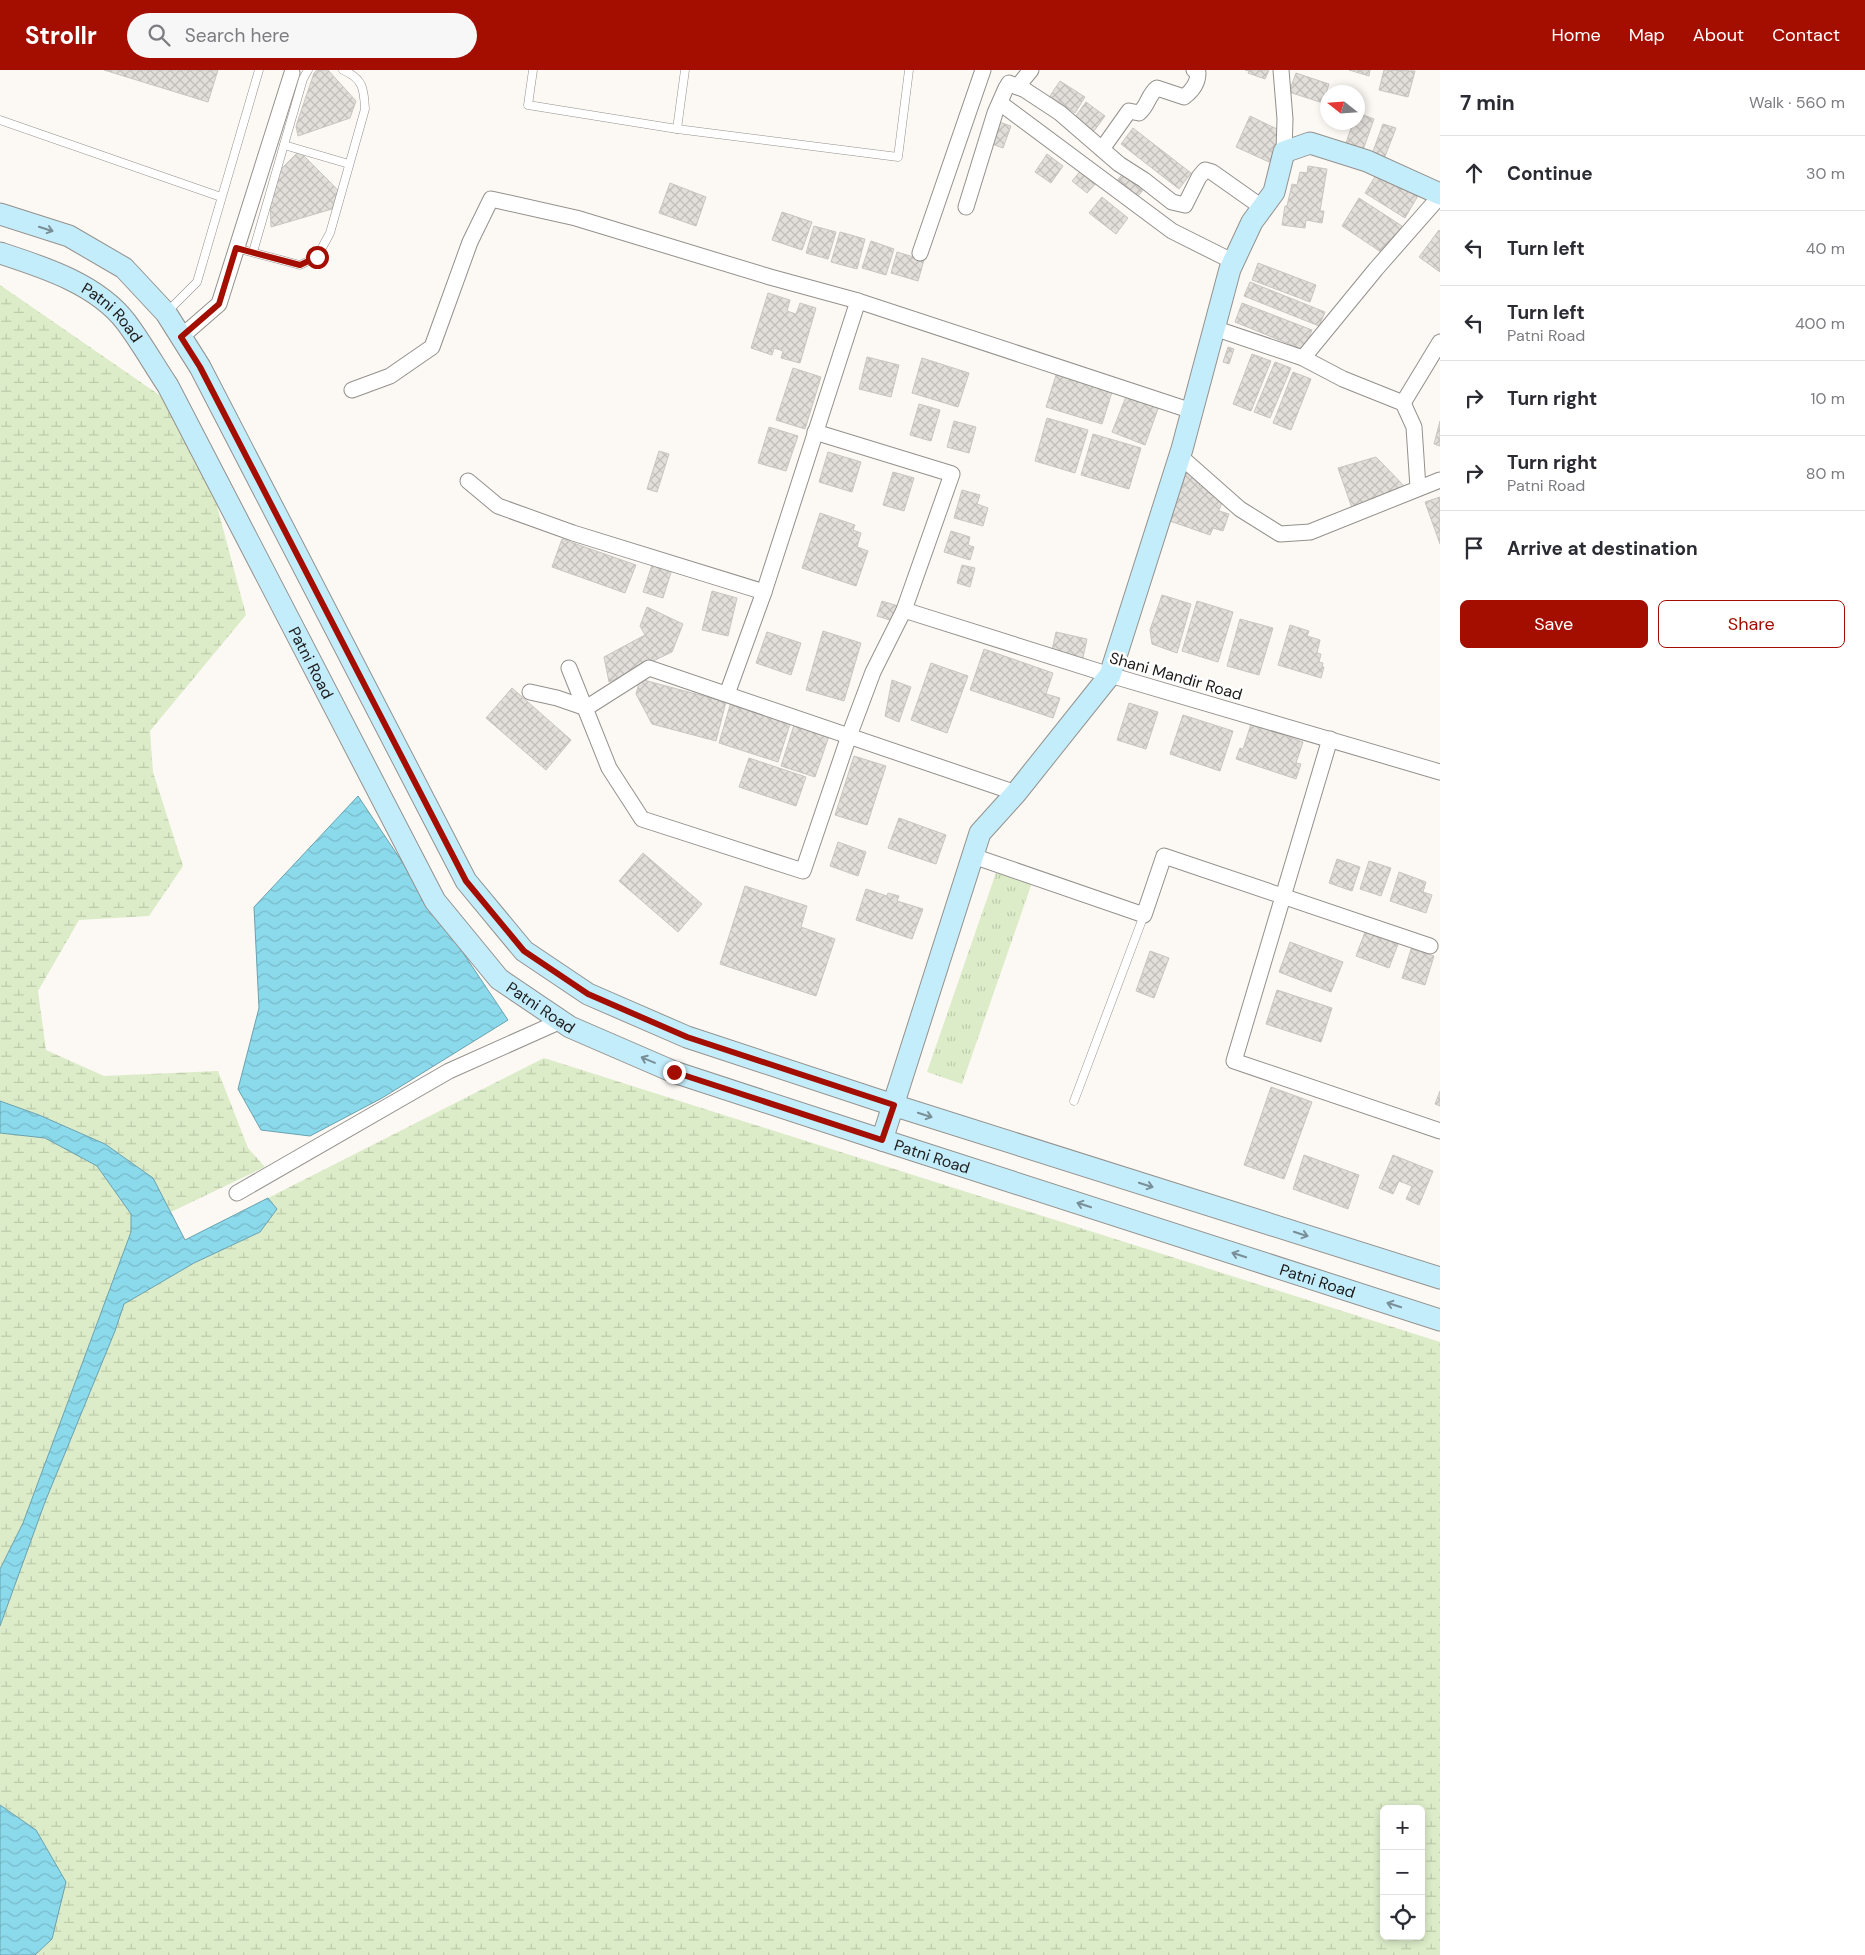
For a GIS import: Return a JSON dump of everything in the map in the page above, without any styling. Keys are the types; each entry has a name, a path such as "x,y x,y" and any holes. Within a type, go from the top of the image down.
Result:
{"main road":[{"path":"882,1140 980,833 1016,794 1110,674 1180,456 1214,328 1234,262 1252,222 1274,192 1284,152 1310,143 1367,161 1440,195"},
{"path":"0,214 69,236 124,268 166,313 200,367 466,881 524,951 588,994 687,1037 894,1105 1440,1278"},
{"name":"Patni Road","path":"0,253 54,271 102,298 125,321 168,386 435,901 499,979 570,1027 674,1072 1440,1320"}],"street":[{"path":"920,253 983,70"},
{"path":"1018,87 1031,70"},
{"path":"1102,149 1130,111 1139,113 1145,108 1152,91 1157,88 1184,97 1192,90 1198,77 1198,73 1194,70"},
{"path":"1281,70 1285,119 1284,152"},
{"path":"181,337 219,304 236,248 289,106 292,73"},
{"path":"966,207 1000,104 1009,83 1060,113 1102,149 1172,202 1185,205 1199,178 1206,170 1212,172 1263,208"},
{"path":"1000,104 1172,231 1234,262"},
{"path":"1303,358 1376,268 1440,195"},
{"path":"352,390 390,376 432,347 470,242 491,199 576,218 770,277 858,301 1192,411"},
{"path":"727,694 764,592 858,301"},
{"path":"1214,328 1303,358 1343,379 1403,403 1414,427 1418,488"},
{"path":"1403,403 1440,342"},
{"path":"569,668 609,768 642,819 803,871 849,736 874,672 904,610 952,474 816,432"},
{"path":"1180,456 1240,509 1280,534 1310,532 1440,480"},
{"path":"468,481 498,506 573,533 764,592"},
{"name":"Shani Mandir Road","path":"904,610 1110,674 1440,772"},
{"path":"586,708 649,668 1016,794"},
{"path":"530,692 557,698 586,708"},
{"path":"1330,739 1234,1061 1440,1131"},
{"path":"973,856 1144,915 1164,856 1430,946"},
{"path":"237,1193 450,1071 560,1021"}],"lane":[{"path":"166,313 197,282 259,70"},
{"path":"253,252 284,145 289,106 308,70"},
{"path":"236,248 300,265 317,257 330,233 365,109 364,89 354,75 343,70"},
{"path":"533,70 528,105 677,129 898,156 908,70"},
{"path":"677,129 686,70"},
{"path":"0,120 221,197"},
{"path":"284,145 349,164"},
{"path":"1074,1101 1144,915"}],"green space":[{"path":"0,285 194,419 246,615 150,731 153,772 183,866 149,916 79,920 38,991 46,1050 104,1076 218,1071 248,1148 265,1167 171,1212 153,1178 105,1144 39,1115 0,1101"},
{"path":"999,864 1034,877 962,1084 927,1072"},
{"path":"544,1058 1440,1342 1440,1955 35,1955 52,1939 36,1830 0,1805 0,1626 45,1502 115,1331 124,1304 194,1263 260,1232 277,1209 268,1198"},
{"path":"0,1133 45,1138 97,1166 131,1214 131,1232 23,1523 0,1569"}],"water":[{"path":"358,796 508,1020 382,1098 310,1136 261,1130 238,1089 259,1008 254,907"},
{"path":"0,1101 39,1115 105,1144 153,1178 185,1240 268,1198 277,1209 260,1232 194,1263 124,1304 115,1331 45,1502 0,1626 0,1569 23,1523 131,1232 131,1214 97,1166 45,1138 0,1133"},
{"path":"0,1805 36,1830 66,1882 52,1939 35,1955 0,1955"}],"building":[{"path":"104,70 218,70 208,102"},
{"path":"317,70 328,70 356,101 350,118 298,136 296,126 314,73"},
{"path":"1245,70 1269,70 1265,79 1248,73 1249,71"},
{"path":"1349,70 1370,70 1369,76"},
{"path":"1384,70 1415,71 1408,97 1379,90"},
{"path":"1296,73 1329,84 1320,85 1320,102 1289,92"},
{"path":"1060,81 1085,97 1075,113 1050,96"},
{"path":"1086,102 1105,116 1094,131 1075,117"},
{"path":"1250,116 1283,132 1269,162 1236,147"},
{"path":"1365,116 1374,119 1363,150 1346,143 1350,130 1365,130"},
{"path":"999,122 1011,126 1003,148 992,144"},
{"path":"1383,124 1396,128 1384,159 1372,154"},
{"path":"1133,128 1191,173 1179,189 1121,144"},
{"path":"299,151 338,190 332,209 271,227 270,198 279,171"},
{"path":"1047,154 1063,166 1051,183 1035,172"},
{"path":"1308,166 1327,169 1320,211 1324,211 1322,223 1306,220 1305,228 1282,225 1285,206 1287,206 1292,184 1297,185 1300,172 1307,173"},
{"path":"1083,168 1099,180 1087,193 1072,181"},
{"path":"1127,169 1147,185 1135,200 1115,183"},
{"path":"1379,170 1419,194 1405,218 1365,193"},
{"path":"670,183 706,197 696,226 659,213"},
{"path":"1102,197 1128,218 1116,234 1089,213"},
{"path":"1359,198 1402,226 1384,254 1342,226"},
{"path":"782,212 812,222 802,250 772,240"},
{"path":"814,226 836,232 828,259 806,253"},
{"path":"1440,231 1440,272 1419,257"},
{"path":"840,232 865,239 857,269 831,262"},
{"path":"871,241 894,249 886,275 862,268"},
{"path":"897,252 924,260 918,281 891,273"},
{"path":"1258,263 1316,285 1310,302 1252,280"},
{"path":"1250,282 1325,312 1319,326 1244,296"},
{"path":"768,293 790,300 787,311 796,314 800,303 816,308 800,363 781,358 783,351 774,348 772,355 751,348"},
{"path":"1242,303 1312,330 1304,350 1235,322"},
{"path":"1228,347 1234,349 1229,364 1223,362"},
{"path":"1252,354 1271,361 1251,411 1233,404"},
{"path":"867,357 899,365 891,397 859,389"},
{"path":"922,358 969,373 958,407 912,393"},
{"path":"1275,362 1291,368 1270,418 1254,412"},
{"path":"793,368 821,377 805,429 776,420"},
{"path":"1293,372 1311,379 1291,430 1273,423"},
{"path":"1056,375 1112,392 1102,424 1046,407"},
{"path":"1127,394 1159,406 1145,445 1112,432"},
{"path":"919,404 940,410 931,441 910,435"},
{"path":"1047,418 1088,430 1075,473 1035,461"},
{"path":"954,421 976,427 969,453 947,447"},
{"path":"1440,421 1440,446 1434,444"},
{"path":"769,427 798,436 786,471 758,463"},
{"path":"1093,434 1141,448 1129,489 1081,475"},
{"path":"659,451 669,454 657,492 647,489"},
{"path":"828,452 861,462 852,492 819,482"},
{"path":"1376,457 1407,489 1352,508 1338,468"},
{"path":"1187,471 1202,476 1199,486 1210,490 1209,493 1223,499 1219,511 1229,514 1223,531 1213,528 1210,535 1167,520"},
{"path":"893,472 914,478 904,511 883,505"},
{"path":"962,490 980,495 977,504 988,508 983,526 954,518"},
{"path":"1440,497 1440,544 1425,502"},
{"path":"820,513 855,525 853,530 861,533 857,547 868,551 856,586 802,568"},
{"path":"951,531 970,537 968,545 974,547 970,560 944,552"},
{"path":"562,539 636,565 625,593 552,567"},
{"path":"654,559 673,566 663,598 643,592"},
{"path":"962,565 975,568 970,587 957,583"},
{"path":"712,591 737,598 728,636 702,630"},
{"path":"1162,595 1191,604 1177,653 1152,644 1150,630"},
{"path":"882,601 898,606 893,621 877,616"},
{"path":"1197,601 1233,612 1218,662 1182,651"},
{"path":"647,607 683,624 672,652 609,682 604,657 645,635 640,626"},
{"path":"1240,619 1273,628 1259,675 1227,666"},
{"path":"1290,625 1309,631 1307,636 1320,640 1317,653 1321,654 1319,662 1323,663 1322,667 1324,667 1321,678 1278,665"},
{"path":"823,631 861,643 844,701 806,690"},
{"path":"767,632 801,643 791,675 756,663"},
{"path":"1056,632 1087,639 1082,662 1051,655"},
{"path":"984,649 1053,673 1046,694 1060,698 1053,718 970,690"},
{"path":"931,663 968,676 947,733 911,720"},
{"path":"640,679 726,702 716,741 652,724 636,694"},
{"path":"892,680 911,687 899,722 885,716"},
{"path":"512,688 571,740 546,770 486,718"},
{"path":"731,702 791,721 778,762 719,743"},
{"path":"1129,703 1158,712 1146,749 1117,740"},
{"path":"1183,715 1233,731 1220,771 1170,754"},
{"path":"795,722 830,733 815,777 781,766"},
{"path":"1251,724 1303,742 1296,763 1301,764 1296,779 1236,759 1240,748 1243,749"},
{"path":"854,756 886,766 867,825 835,815"},
{"path":"749,758 806,777 796,806 739,787"},
{"path":"899,818 946,835 936,864 888,848"},
{"path":"838,842 866,852 858,876 830,866"},
{"path":"643,853 702,904 678,932 619,881"},
{"path":"1337,859 1360,867 1352,891 1329,883"},
{"path":"1369,861 1391,868 1381,896 1360,889"},
{"path":"1399,872 1426,882 1423,892 1432,895 1426,913 1390,901"},
{"path":"745,886 807,906 801,927 835,939 816,996 720,964"},
{"path":"866,889 887,896 888,893 899,896 897,901 923,909 912,939 856,920"},
{"path":"1365,932 1398,944 1389,968 1356,956"},
{"path":"1290,942 1343,962 1331,992 1279,972"},
{"path":"1411,949 1434,956 1425,985 1402,978"},
{"path":"1150,951 1169,958 1154,998 1136,991"},
{"path":"1277,990 1332,1008 1321,1042 1266,1024"},
{"path":"1271,1087 1312,1102 1284,1179 1244,1165"},
{"path":"1440,1091 1440,1106 1435,1104"},
{"path":"1304,1155 1359,1175 1348,1209 1293,1189"},
{"path":"1393,1155 1433,1171 1419,1205 1406,1199 1412,1186 1399,1181 1393,1194 1379,1188"}],"route":[{"path":"317,257 300,265 236,248 219,304 181,337 200,367 466,881 524,951 588,994 687,1037 894,1105 882,1140 674,1072"}]}
